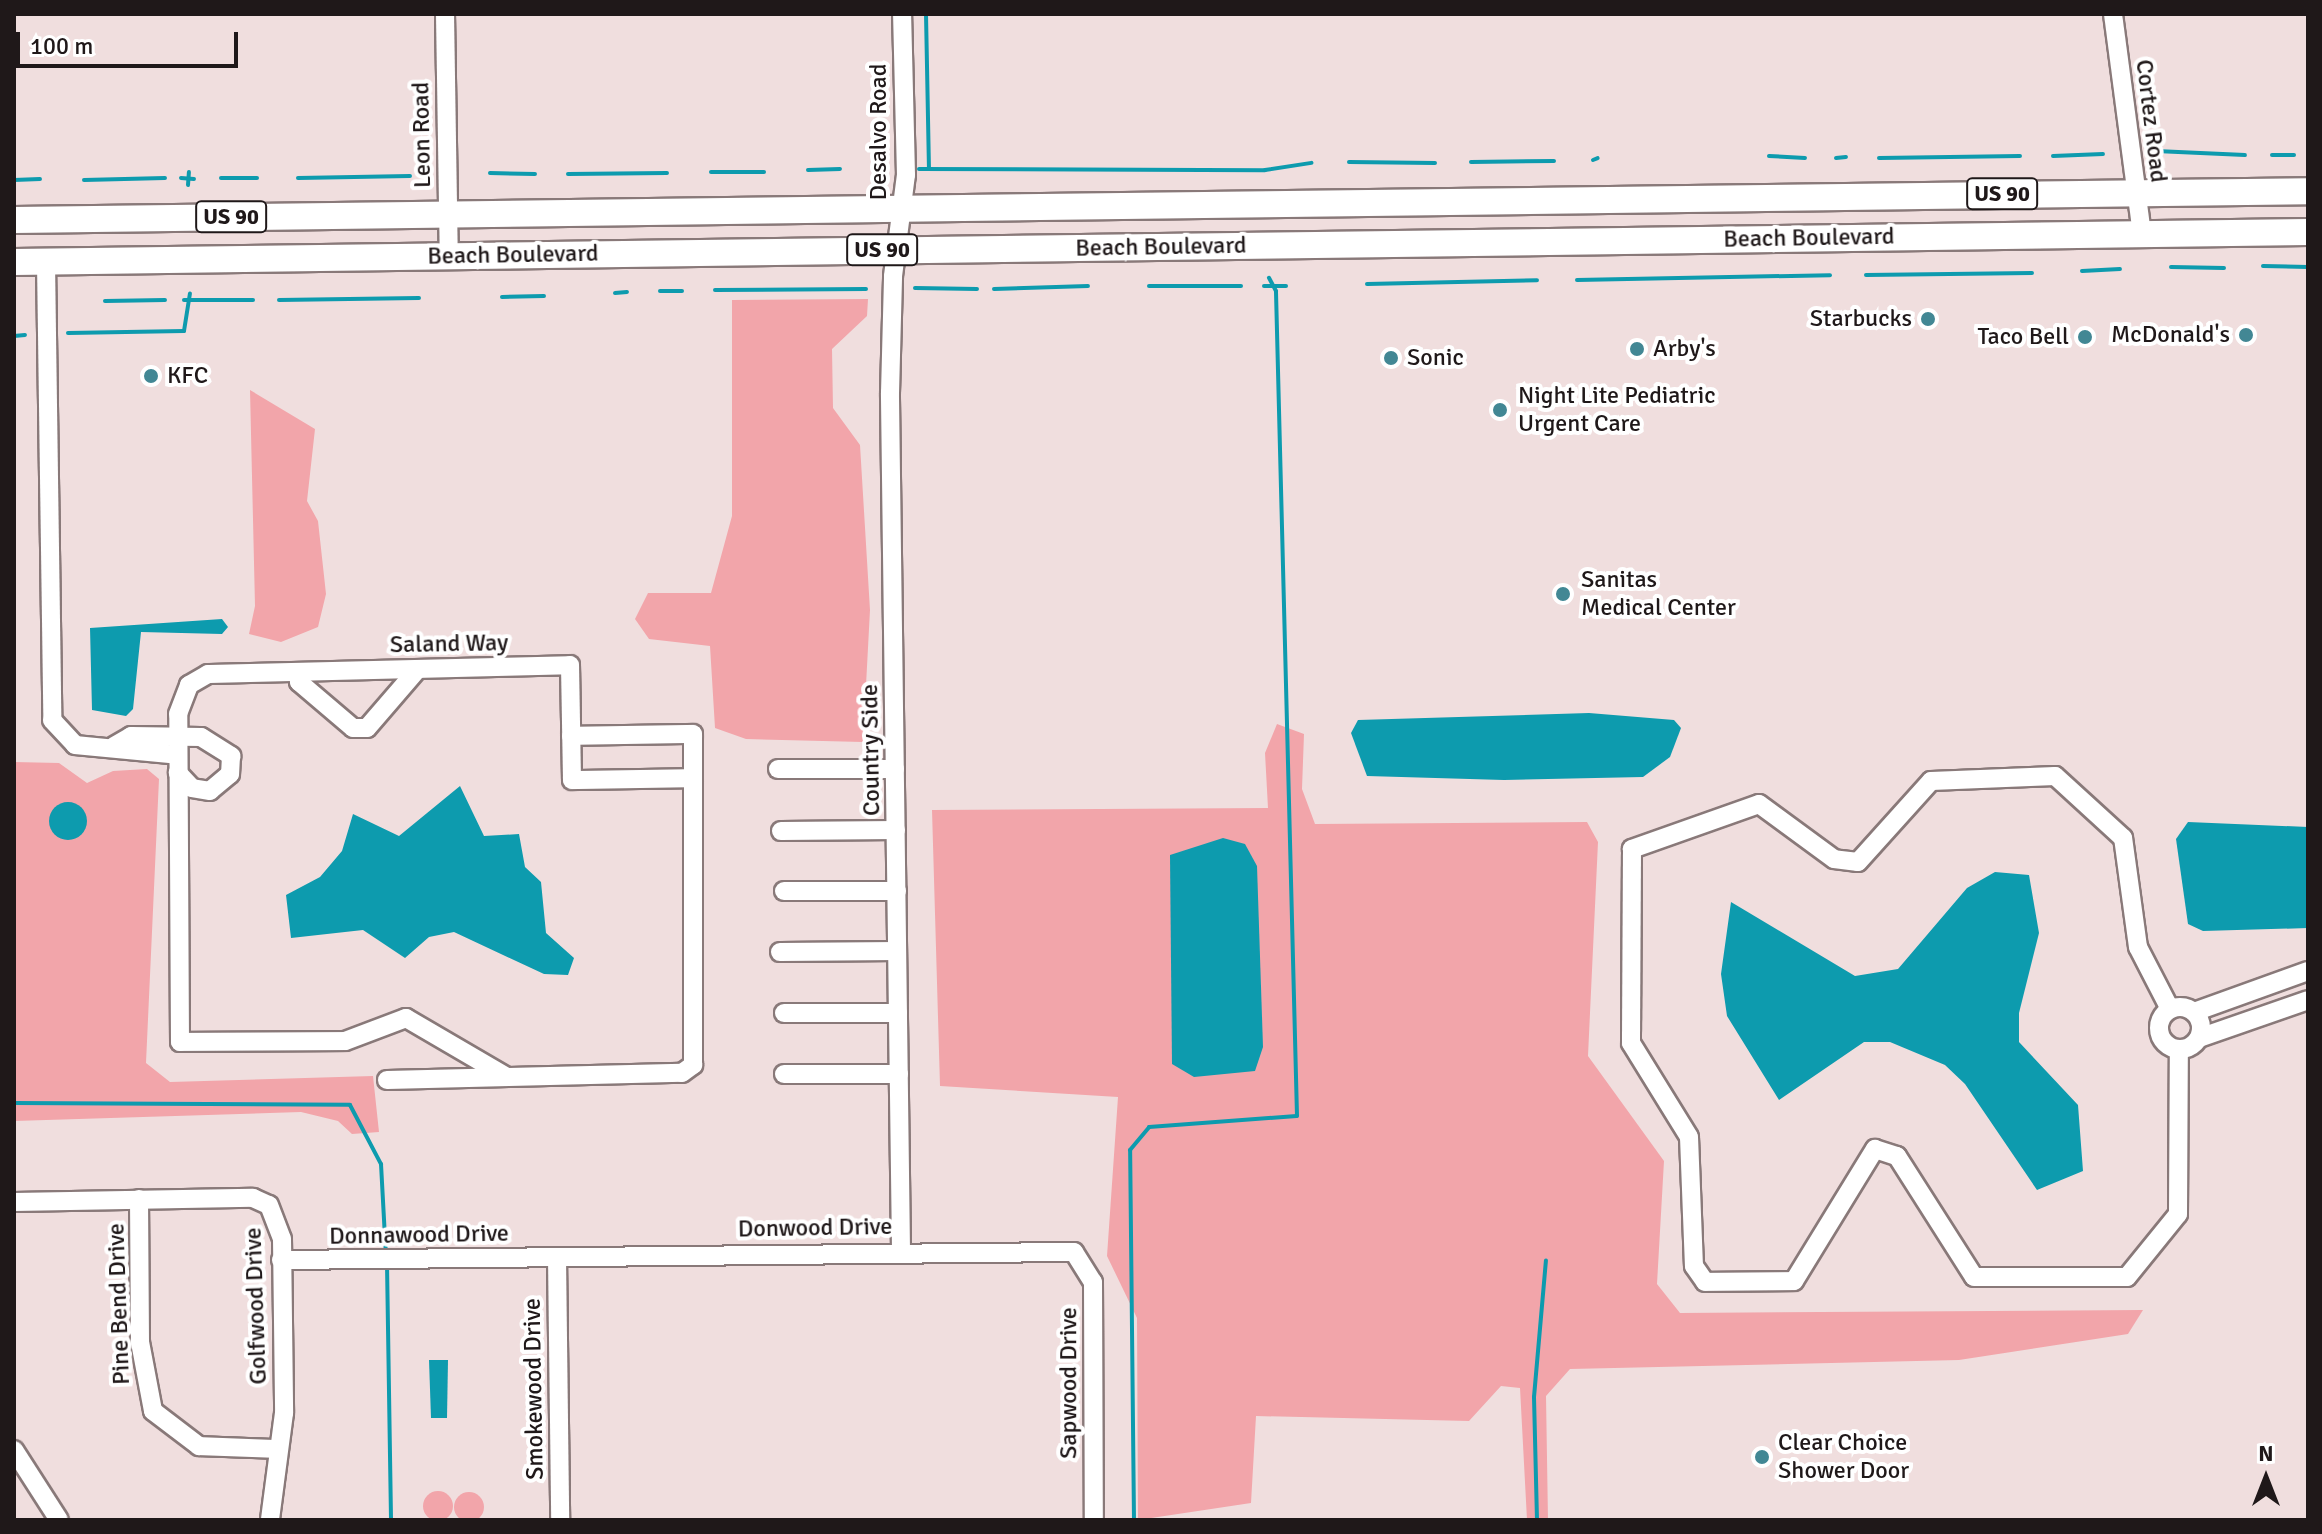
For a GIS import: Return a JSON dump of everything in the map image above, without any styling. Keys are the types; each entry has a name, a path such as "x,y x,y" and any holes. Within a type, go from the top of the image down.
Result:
{"highway":[{"name":"US 90","path":"14,220 2308,191"},
{"path":"1557,242 1562,200"},
{"name":"Beach Boulevard","path":"14,262 2308,232"}],"street":[{"name":"Leon Road","path":"445,14 449,256"},
{"name":"Desalvo Road","path":"897,250 903,209 902,14"},
{"name":"Cortez Road","path":"2113,14 2142,234"},
{"name":"Country Side","path":"897,250 890,393 901,1250"},
{"path":"46,262 52,720 75,745 114,746 131,755 178,755 180,1042 345,1041 406,1018 507,1077"},
{"name":"Saland Way","path":"178,755 182,697 196,678 298,672 570,665 572,780 693,778"},
{"path":"298,672 299,682 353,728 367,728 418,669"},
{"path":"387,1080 682,1073 693,1065 693,734 571,736"},
{"path":"778,769 895,769"},
{"path":"2170,1009 2138,947 2123,838 2055,776 1931,781 1858,862 1834,859 1759,804 1632,849 1631,1043 1689,1137 1694,1266 1705,1282 1794,1281 1875,1149 1897,1156 1974,1277 2127,1277 2178,1214 2179,1049"},
{"path":"781,831 896,830"},
{"path":"784,891 897,891"},
{"path":"780,952 897,951"},
{"path":"2170,1009 2194,1012 2308,971"},
{"path":"2179,1049 2199,1038 2308,1000"},
{"path":"2170,1009 2159,1033 2179,1049"},
{"path":"2194,1012 2199,1038"},
{"path":"784,1013 898,1013"},
{"path":"784,1074 899,1074"},
{"name":"Golfwood Drive","path":"14,1202 253,1198 278,1218 281,1260 278,1449 270,1520"},
{"name":"Pine Bend Drive","path":"139,1199 140,1342 153,1411 199,1446 278,1449"},
{"name":"Donwood Drive","path":"557,1257 901,1250 1074,1252"},
{"name":"Sapwood Drive","path":"1074,1252 1093,1282 1094,1520"},
{"name":"Donnawood Drive","path":"281,1260 557,1257"},
{"name":"Smokewood Drive","path":"557,1257 560,1520"},
{"path":"14,1450 59,1520"}],"shaded area":[{"path":"868,299 867,316 832,349 833,408 860,445 870,610 863,742 746,739 715,728 710,646 649,639 635,619 648,593 711,593 732,516 732,300"},
{"path":"250,390 315,429 307,501 318,521 326,594 318,627 281,642 249,634 255,606"},
{"path":"1277,724 1304,734 1302,789 1315,824 1587,822 1598,842 1588,1056 1664,1161 1657,1284 1680,1313 2143,1310 2128,1334 1959,1360 1570,1369 1546,1396 1548,1520 1527,1520 1520,1388 1501,1386 1469,1421 1256,1416 1251,1503 1138,1520 1137,1318 1107,1256 1118,1097 940,1086 932,810 1268,808 1265,753"},
{"path":"14,762 59,763 87,783 113,771 147,769 159,779 146,1063 170,1082 373,1076 379,1132 352,1134 338,1121 301,1112 14,1121"},
{"path":"438,1491 449,1495 453,1506 449,1517 438,1521 427,1517 423,1506 427,1495"},
{"path":"469,1492 475,1493 483,1501 483,1513 475,1521 469,1522 463,1521 455,1513 454,1507 455,1501 463,1493"}],"water":[{"path":"222,619 228,627 222,634 141,632 133,709 126,716 92,710 90,628"},
{"path":"1589,713 1674,720 1681,728 1670,757 1643,777 1504,780 1367,776 1351,733 1358,720"},
{"path":"460,786 484,836 519,834 525,867 541,882 546,933 574,958 568,975 544,974 454,932 429,937 405,958 363,930 291,938 286,895 320,877 342,851 353,814 399,836"},
{"path":"68,802 82,807 87,821 82,835 68,840 54,835 49,821 54,807"},
{"path":"2188,822 2308,827 2308,928 2203,931 2188,924 2176,839"},
{"path":"1223,838 1245,844 1257,866 1263,1047 1255,1071 1194,1077 1172,1064 1170,855"},
{"path":"1995,872 2029,875 2039,933 2019,1013 2019,1042 2078,1105 2083,1171 2037,1190 1965,1084 1945,1065 1890,1042 1864,1042 1779,1100 1727,1016 1721,974 1731,902 1855,976 1898,969 1967,888"},
{"path":"429,1360 448,1360 447,1418 431,1418"}],"waterway":[{"path":"926,14 929,168"},
{"path":"2156,151 2245,155"},
{"path":"2053,156 2103,154"},
{"path":"2272,155 2294,155"},
{"path":"1769,156 1805,158"},
{"path":"1879,158 2020,156"},
{"path":"1836,158 1846,157"},
{"path":"1593,160 1598,158"},
{"path":"1471,162 1554,161"},
{"path":"1349,162 1435,163"},
{"path":"919,169 1265,170 1311,163"},
{"path":"808,170 840,169"},
{"path":"188,185 189,172"},
{"path":"711,172 764,172"},
{"path":"490,173 535,174"},
{"path":"568,174 667,173"},
{"path":"298,178 410,176"},
{"path":"84,180 165,178"},
{"path":"181,178 194,179"},
{"path":"221,178 257,178"},
{"path":"14,180 40,179"},
{"path":"2263,266 2308,267"},
{"path":"2171,267 2224,268"},
{"path":"2082,271 2120,269"},
{"path":"1866,275 2032,273"},
{"path":"1577,280 1830,275"},
{"path":"1134,1520 1130,1150 1149,1127 1297,1116 1276,291 1269,278"},
{"path":"1367,284 1537,280"},
{"path":"994,289 1088,286"},
{"path":"1149,286 1241,286"},
{"path":"1264,286 1286,286"},
{"path":"915,288 977,289"},
{"path":"715,290 866,289"},
{"path":"660,291 682,291"},
{"path":"615,293 627,292"},
{"path":"68,333 184,331 190,293"},
{"path":"502,297 544,296"},
{"path":"279,300 419,298"},
{"path":"105,301 165,300"},
{"path":"184,300 253,300"},
{"path":"14,336 25,335"},
{"path":"14,1103 350,1105 381,1164 386,1255"},
{"path":"1537,1520 1534,1397 1546,1261"},
{"path":"387,1264 391,1520"}],"place":[{"name":"Starbucks","path":"1928,319"},
{"name":"McDonald's","path":"2246,335"},
{"name":"Taco Bell","path":"2085,337"},
{"name":"Arby's","path":"1637,349"},
{"name":"Sonic","path":"1391,358"},
{"name":"KFC","path":"151,376"},
{"name":"Night Lite Pediatric Urgent Care","path":"1500,410"},
{"name":"Sanitas Medical Center","path":"1563,594"},
{"name":"Clear Choice Shower Door","path":"1762,1457"}]}
